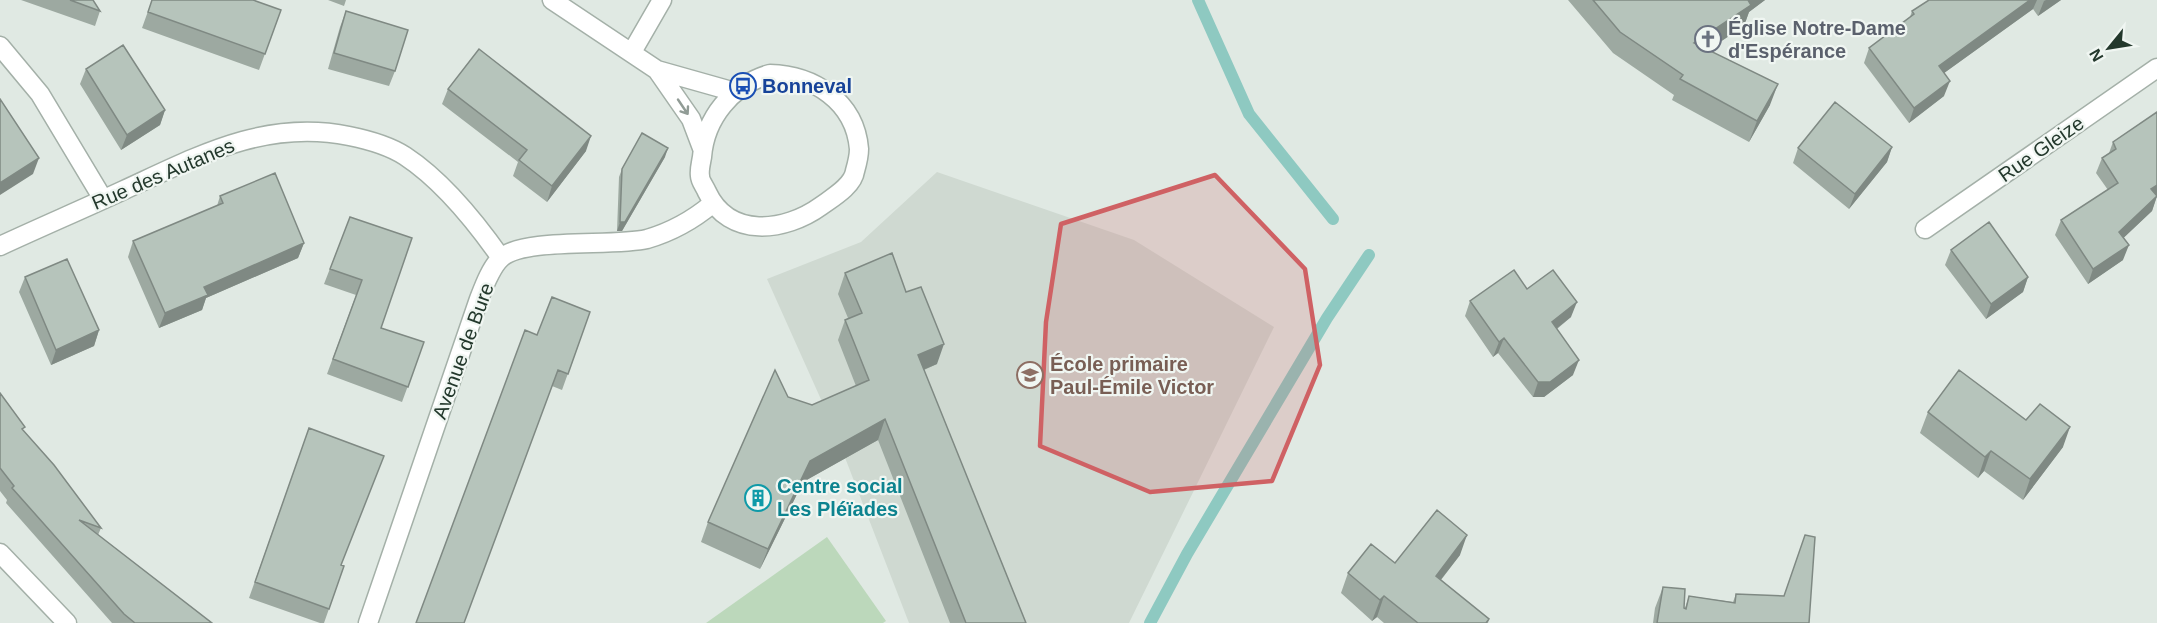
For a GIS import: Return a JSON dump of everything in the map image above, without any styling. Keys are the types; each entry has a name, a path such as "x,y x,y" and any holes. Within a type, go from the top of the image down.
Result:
{"street":[{"path":"552,0 657,70 691,119 702,148"},
{"path":"632,52 662,0"},
{"path":"0,46 40,94 103,199"},
{"name":"Rue Gleize","path":"1925,229 2157,69"},
{"path":"657,70 735,92"},
{"path":"770,74 790,75 828,92 843,108 855,128 859,150 855,176 838,194 814,211 787,225 749,227 728,217 712,204 700,177 702,148 715,116 735,92 756,78 770,74"},
{"name":"Rue des Autanes","path":"0,246 214,148 258,136 308,131 338,134 375,142 404,156 435,181 465,211 501,258"},
{"name":"Avenue de Bure","path":"368,623 478,298 501,258 516,250 532,247 646,239 672,230 699,215 712,204"},
{"path":"0,553 67,623"}],"highlighted area":[{"path":"1215,175 1305,269 1320,365 1272,481 1150,492 1040,446 1046,322 1061,224"}],"shaded area":[{"name":"École primaire Paul-Émile Victor","path":"937,172 1134,240 1274,327 1129,623 909,623 832,424 767,279 861,242"}],"green space":[{"path":"827,537 886,621 883,623 706,623"}],"building":[{"path":"70,0 93,0 100,11"},
{"path":"152,0 253,0 281,10 265,54 148,12"},
{"path":"1593,0 1748,0 1751,5 1694,43 1778,84 1757,121 1680,79 1683,75 1620,32"},
{"path":"1929,0 2030,0 1939,66 1950,81 1914,108 1869,48 1914,14 1912,11"},
{"path":"346,11 408,30 395,71 334,53"},
{"path":"123,45 165,110 127,135 86,69"},
{"path":"479,49 591,136 552,186 519,160 527,150 448,89"},
{"path":"0,99 39,158 0,183"},
{"path":"1835,102 1892,147 1855,194 1798,148"},
{"path":"2157,112 2157,185 2151,189 2157,196 2119,232 2129,245 2093,269 2061,220 2118,183 2102,158 2116,149 2113,142"},
{"path":"642,133 668,148 625,222 620,222 622,169"},
{"path":"275,173 304,243 204,287 208,295 165,313 133,241 223,203 220,196"},
{"path":"350,217 412,238 381,328 424,342 408,387 333,359 362,280 330,269"},
{"path":"1989,222 2028,277 1991,304 1951,250"},
{"path":"892,253 906,292 921,287 944,344 918,355 1026,623 966,623 885,419 810,461 768,549 708,522 775,370 788,397 812,405 869,380 845,320 862,313 845,273"},
{"path":"67,259 99,330 56,350 25,277"},
{"path":"1514,270 1527,289 1553,270 1577,302 1552,322 1579,360 1550,382 1538,382 1504,338 1499,342 1470,301"},
{"path":"552,297 590,312 568,374 558,370 464,623 416,623 525,330 537,335"},
{"path":"1959,370 2026,420 2040,404 2070,427 2030,479 1991,451 1985,457 1928,412"},
{"path":"0,393 25,427 22,429 54,465 101,528 79,520 212,623 135,623 124,614 12,488 14,486 0,468"},
{"path":"309,428 384,456 341,565 344,566 329,609 255,582"},
{"path":"1437,510 1467,535 1436,576 1489,619 1486,623 1418,623 1384,596 1380,600 1348,573 1371,544 1395,563"},
{"path":"1805,535 1815,537 1809,623 1657,623 1663,587 1685,589 1684,608 1686,609 1689,596 1735,603 1736,594 1784,596"}],"waterway":[{"path":"1198,0 1249,114 1333,219"},
{"path":"1150,623 1187,554 1327,318 1369,255"}],"place":[{"name":"Église Notre-Dame d'Espérance","path":"1708,39"},
{"name":"Bonneval","path":"743,86"},
{"name":"École primaire Paul-Émile Victor","path":"1030,375"},
{"name":"Centre social Les Pléïades","path":"758,498"}]}
